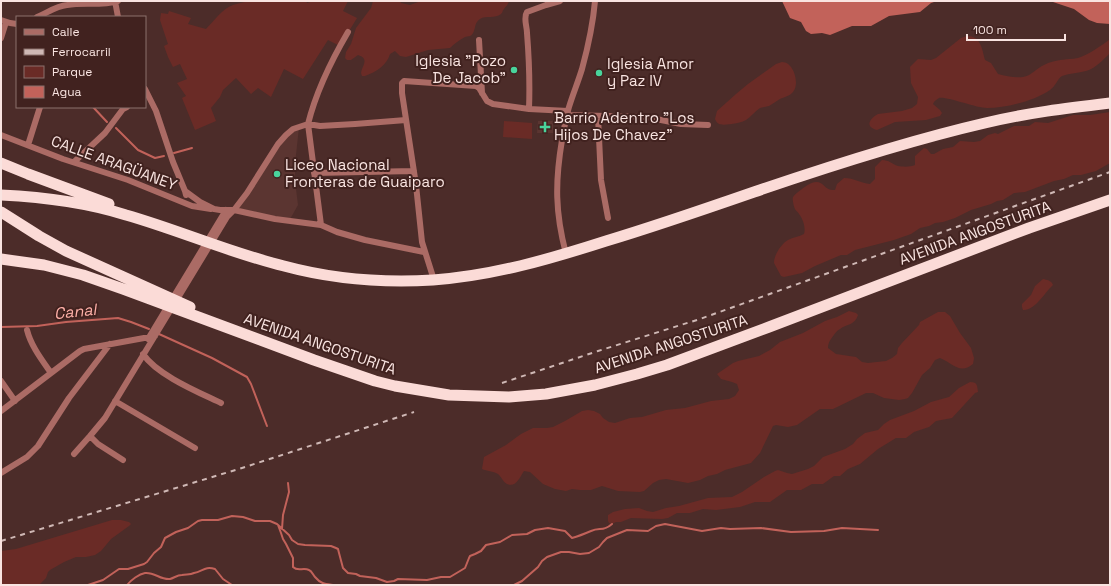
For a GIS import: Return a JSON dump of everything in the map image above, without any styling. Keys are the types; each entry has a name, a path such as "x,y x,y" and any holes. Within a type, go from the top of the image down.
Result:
{"highway":[{"path":"1,195 86,204 124,214 282,266 326,275 394,280 434,280 501,271 566,254 662,224 830,166 988,122 1046,111 1110,102"},
{"path":"1,163 196,238"},
{"name":"AVENIDA ANGOSTURITA","path":"165,300 276,346 375,381 449,395 487,397 525,396 570,390 652,370 725,344 1029,228 1110,200"},
{"path":"1,212 66,251 165,300"},
{"path":"1,259 66,270 165,300"}],"street":[{"path":"39,16 57,7 65,5 104,4 116,1 118,16"},
{"path":"529,109 529,68 525,14 560,1"},
{"path":"566,254 561,232 557,198 559,164 567,113 587,51 595,1"},
{"path":"1,38 4,21 16,24"},
{"path":"321,225 308,124 320,88 348,32"},
{"path":"479,40 482,93"},
{"path":"434,280 422,242 414,171 402,92 402,83 404,81 476,86 479,88 487,101 503,106 598,116 646,118 681,124 708,125"},
{"path":"146,92 156,111 185,192 185,203"},
{"path":"28,145 40,108"},
{"path":"74,162 104,133 124,108"},
{"path":"598,116 601,180 608,218"},
{"path":"1,411 84,349 152,336 227,217 250,189 282,138 293,129 308,124 320,126 406,120"},
{"name":"CALLE ARAGÜANEY","path":"1,135 128,180 196,207 223,210"},
{"path":"314,173 414,171"},
{"path":"185,192 204,204 223,210 234,210 275,219 321,225 337,232 365,240 424,252"},
{"path":"74,454 105,418 147,348 152,336 223,210"},
{"path":"27,330 36,351 51,373"},
{"path":"1,473 27,457 38,446 68,398 110,344"},
{"path":"143,354 151,364 160,371 221,403"},
{"path":"1,381 15,401"},
{"path":"115,401 195,448"},
{"path":"90,436 98,444 123,460"}],"shaded area":[{"name":"Barrio Adentro \"Los Hijos De Chavez\"","path":"538,121 553,121 553,133 537,133"},
{"name":"Liceo Nacional Fronteras de Guaiparo","path":"299,127 295,168 298,205 289,221 234,210 278,144"}],"green space":[{"path":"250,1 306,1 307,3 313,1 348,1 343,11 357,18 340,46 328,40 303,79 284,69 271,97 258,88 251,94 236,78 223,90 220,97 211,108 216,121 195,130 182,98 186,96 177,83 187,79 180,64 173,67 168,57 164,46 168,44 160,20 161,13 168,14 169,11 191,18 188,24 206,29 222,12 229,7"},
{"path":"373,1 400,1 401,3 410,5 421,1 509,1 501,14 480,19 471,35 461,39 450,48 428,50 406,57 400,56 395,51 390,54 389,58 380,68 365,76 362,76 361,73 364,59 358,55 351,60 347,60 345,58 356,28 371,8"},
{"path":"967,36 975,38 978,41 982,48 985,60 991,63 998,74 1013,77 1031,74 1041,66 1048,63 1081,57 1110,39 1110,53 1093,68 1062,76 1050,90 1020,103 1003,107 987,108 939,98 933,104 942,113 940,116 926,120 895,122 877,130 873,129 869,125 871,120 878,114 902,111 912,108 917,104 918,97 911,83 910,67 918,59 931,60 936,58 961,38"},
{"path":"782,62 790,66 795,74 796,84 792,93 769,106 760,108 744,121 724,125 717,123 715,119 717,111 748,84 776,64"},
{"path":"1110,112 1110,163 1096,171 1081,175 1073,175 1025,192 1014,193 1003,200 971,210 955,218 920,228 911,234 855,250 847,255 841,255 802,273 784,277 781,276 774,263 778,250 785,242 804,234 804,224 795,209 793,198 810,183 819,182 831,190 835,190 837,184 844,178 870,184 875,179 875,167 882,160 889,161 898,166 911,166 915,165 915,156 924,148 931,154 934,154 943,149 953,147 960,141 980,141 988,135 995,133 998,134 1014,126 1029,126 1035,122 1048,123 1073,115 1090,115"},
{"path":"504,121 532,123 532,139 503,137"},
{"path":"1043,279 1050,281 1053,285 1032,308 1023,310 1022,304 1031,295 1035,286"},
{"path":"849,311 856,313 858,315 857,318 853,323 837,331 828,344 828,348 836,354 856,357 862,362 868,363 886,361 897,354 898,348 920,322 938,312 945,312 950,316 971,348 974,358 973,364 968,367 960,368 940,358 935,360 930,368 922,375 908,398 899,400 884,398 873,393 866,393 833,409 820,409 797,425 788,427 773,426 760,453 751,463 688,483 666,479 659,480 644,491 640,492 618,491 602,486 591,490 572,489 566,491 555,489 543,484 530,472 524,471 515,483 510,485 507,484 498,474 482,469 484,457 506,445 521,434 533,428 553,427 582,411 594,411 609,422 615,423 666,410 685,408 711,401 729,399 735,396 739,390 737,384 721,379 717,374 733,363 759,356 780,342 803,333 825,321"},
{"path":"970,382 976,384 978,392 975,393 952,418 936,421 929,427 914,432 906,438 896,438 878,449 860,464 848,469 840,476 834,476 823,484 812,484 801,490 787,490 770,502 755,502 740,507 716,510 703,509 690,513 677,513 668,518 662,519 631,518 612,524 608,521 608,515 625,509 639,508 653,512 708,498 732,497 775,471 778,470 792,474 808,469 814,466 823,457 845,449 853,444 865,433 878,430 890,420 914,411 931,402 949,397 959,388"},
{"path":"112,520 121,520 131,524 111,539 101,551 95,555 76,557 64,562 50,570 46,578 39,585 1,585 1,551 16,549"}],"water":[{"path":"782,1 937,1 931,3 920,12 889,16 871,26 852,26 830,35 822,33 811,34 806,31 801,22 790,18"},
{"path":"1050,1 1110,1 1110,24 1097,23 1089,20 1074,9"}],"waterway":[{"path":"94,108 107,122"},
{"path":"116,128 138,150 155,158 164,156"},
{"path":"174,153 192,148"},
{"name":"Canal","path":"1,327 37,326 118,318 149,329"},
{"path":"159,334 212,358 247,377 267,426"},
{"path":"282,529 283,515 289,492 288,483"},
{"path":"88,585 103,580 119,569 128,569 144,564 161,547 165,538 188,528 198,521 218,520 232,516 243,517 255,521 270,521 277,524 289,535 292,540 298,544 331,546 336,548 338,549 343,568 348,573 376,578 387,582 398,579 427,580 450,577 465,568 470,556 481,551 486,545 500,542 512,535 527,534 535,530 548,528 565,531 572,538 594,530 604,529 612,524"},
{"path":"514,585 522,581 547,557 561,552 580,554 589,553 599,547 607,538 627,530 648,531 656,526 665,524 702,531 721,528 761,528 791,532 824,531 842,528 878,530"},
{"path":"278,525 283,539 293,558 293,567 297,569 309,570 321,582 333,585"},
{"path":"127,585 135,578 145,573 170,579 179,575 191,574 209,568 215,569 223,579 232,585"}],"railway":[{"path":"502,383 700,319 1110,172"},
{"path":"1,541 242,468 414,412"}],"place":[{"name":"Iglesia \"Pozo De Jacob\"","path":"514,70"},
{"name":"Iglesia Amor y Paz IV","path":"599,73"},
{"name":"Barrio Adentro \"Los Hijos De Chavez\"","path":"545,127"},
{"name":"Liceo Nacional Fronteras de Guaiparo","path":"277,174"}]}
